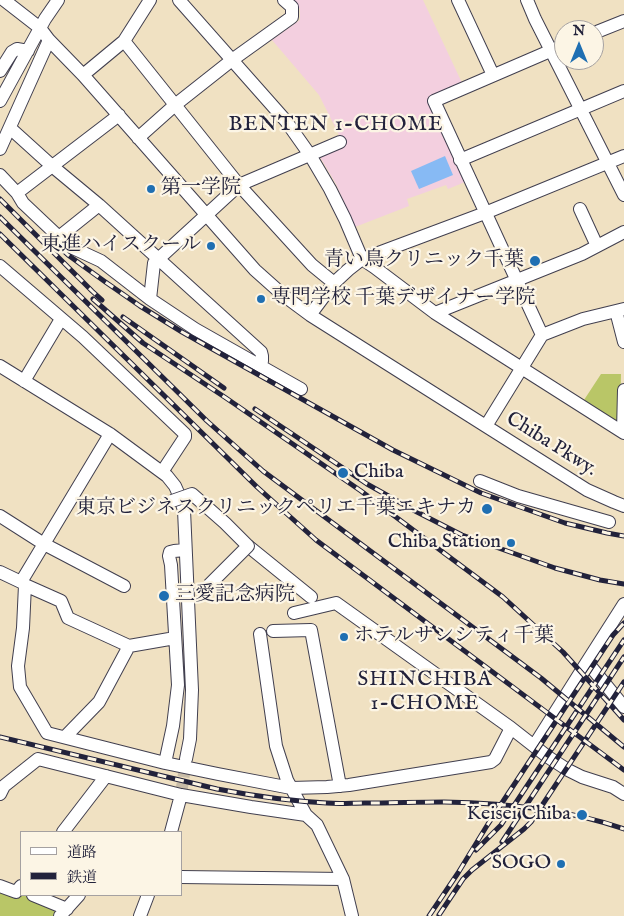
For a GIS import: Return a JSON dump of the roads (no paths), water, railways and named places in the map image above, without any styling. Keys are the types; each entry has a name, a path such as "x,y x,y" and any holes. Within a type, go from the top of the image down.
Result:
{"street":[{"name":"Chiba Pkwy.","path":"4,0 40,28 49,40 83,74 255,270 283,295 310,316 587,490 624,506"},
{"path":"0,101 40,28 58,0"},
{"path":"83,74 124,40 150,0"},
{"path":"179,0 286,121 310,155 330,189 362,259 435,313 623,432"},
{"path":"138,138 175,105 232,60 292,17 292,7 284,0"},
{"path":"458,0 493,75"},
{"path":"528,0 535,19 624,195"},
{"path":"604,29 624,21"},
{"path":"0,149 49,40"},
{"path":"124,40 239,185 312,266 334,283"},
{"path":"0,71 12,52 17,49 26,55"},
{"path":"542,336 434,101 554,49"},
{"path":"460,160 624,91"},
{"path":"17,193 118,115"},
{"path":"10,128 99,205 261,352 262,361 258,363"},
{"path":"150,299 154,263 239,185 340,142"},
{"path":"310,316 334,283 362,259 485,213 624,156"},
{"path":"0,175 17,193 23,203 73,248 101,261 150,299 195,329 301,389"},
{"path":"59,237 99,205"},
{"path":"580,208 597,246"},
{"path":"435,313 582,254 624,232"},
{"path":"0,266 83,337 185,434 185,437 162,472"},
{"path":"486,426 542,336 583,319 620,310 624,342"},
{"path":"24,381 61,319"},
{"path":"2,371 24,381 110,434 162,472 175,486 184,510 192,690 190,739 186,760"},
{"path":"623,432 624,390"},
{"path":"110,434 44,544 23,584 23,628 18,666 20,687 47,733 166,763 291,788 340,786 492,762 511,728"},
{"path":"480,481 518,496 609,522"},
{"path":"172,501 192,494 248,546 311,597"},
{"path":"0,516 44,544 124,586"},
{"path":"209,584 248,546"},
{"path":"166,763 178,685 169,556 170,552 174,550 185,550"},
{"path":"0,572 61,601 68,618 129,646 175,638"},
{"path":"294,613 336,603 568,770 582,777 613,787 624,794"},
{"path":"534,746 624,604"},
{"path":"273,631 311,630 340,786"},
{"path":"260,634 276,746 287,780 306,815"},
{"path":"64,737 99,702 129,646"},
{"path":"587,662 624,707"},
{"path":"0,794 4,786 38,759 181,795 306,815 317,825 342,879 352,916"},
{"path":"64,831 106,776"},
{"path":"171,831 181,795"},
{"path":"182,877 342,879"},
{"path":"0,886 16,892 20,889"},
{"path":"35,896 64,912 78,896"},
{"path":"140,916 148,896"}],"water":[{"path":"445,156 453,175 419,189 411,171"}],"tunnel":[{"path":"181,795 186,759"}],"railway":[{"path":"0,199 102,300"},
{"path":"0,217 207,421 263,471 541,678 624,747"},
{"path":"0,234 257,487 316,540 624,770"},
{"path":"49,238 68,255 104,281 182,332 393,450 481,493 565,523 624,536"},
{"path":"93,299 143,343 361,491 503,597 563,652 624,720"},
{"path":"123,317 224,388"},
{"path":"255,409 367,484 462,535 555,568 600,580 624,584"},
{"path":"429,916 613,635 624,623"},
{"path":"476,850 501,825 624,640"},
{"path":"502,842 624,657"},
{"path":"439,915 463,879 531,822 624,682"},
{"path":"0,737 217,789 258,796 332,803 444,802 536,808 581,816 624,829"}],"place":[{"name":"第一学院","path":"151,189"},
{"name":"東進ハイスクール","path":"211,246"},
{"name":"青い鳥クリニック千葉","path":"535,261"},
{"name":"専門学校 千葉デザイナー学院","path":"261,299"},
{"name":"Chiba","path":"343,473"},
{"name":"東京ビジネスクリニックペリエ千葉エキナカ","path":"487,509"},
{"name":"Chiba Station","path":"511,543"},
{"name":"三愛記念病院","path":"164,596"},
{"name":"ホテルサンシティ千葉","path":"344,637"},
{"name":"Keisei Chiba","path":"582,815"},
{"name":"SOGO","path":"561,864"}],"district":[{"name":"BENTEN 1-CHOME","path":"336,126"},
{"name":"SHINCHIBA 1-CHOME","path":"425,693"}]}
